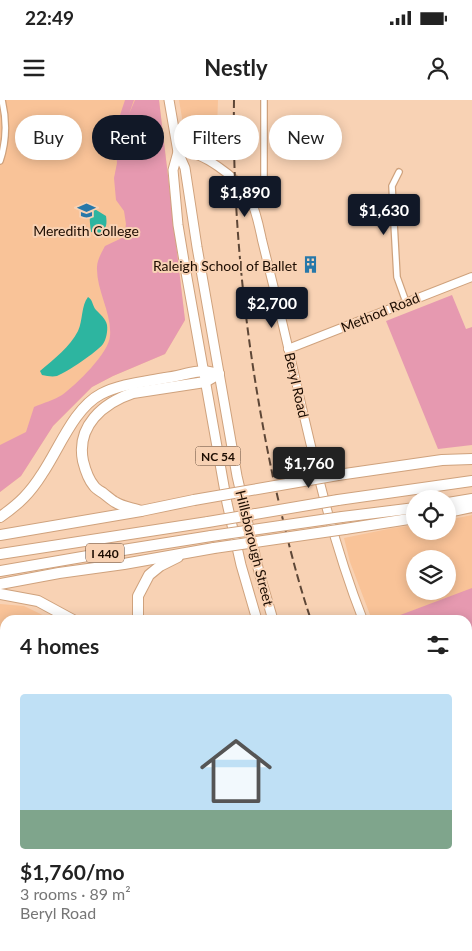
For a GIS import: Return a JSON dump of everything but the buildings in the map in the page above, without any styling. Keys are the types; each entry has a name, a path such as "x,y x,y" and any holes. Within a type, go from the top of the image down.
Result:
{"highway":[{"path":"0,517 28,494 43,473 70,427 85,407 101,394 119,388 178,375 204,371 219,374"},
{"path":"141,510 116,503 94,487 85,469 83,458 82,444 89,423 106,406 122,397 134,393 206,382 219,374"},
{"path":"0,536 338,475 442,460 472,459"},
{"name":"I 440","path":"0,554 338,500 472,481"},
{"path":"456,502 472,499"},
{"path":"456,510 472,507"},
{"name":"I 440","path":"0,571 211,536 406,509"},
{"path":"0,584 214,548 406,519"},
{"path":"138,615 138,596 149,575 160,566 185,553"},
{"path":"0,594 38,601 63,615"}],"main road":[{"name":"Hillsborough Street","path":"169,100 174,129"},
{"name":"Hillsborough Street","path":"176,160 173,170 178,225 231,522 256,615"},
{"name":"Hillsborough Street","path":"182,160 185,168 242,502 272,615"}],"street":[{"path":"0,160 4,150 6,131 2,100"},
{"path":"253,206 261,201 264,189 264,100"},
{"name":"Beryl Road","path":"204,160 224,170 242,187 253,206 322,495 346,575 361,615"},
{"path":"399,172 392,186 397,277 406,302"},
{"name":"Method Road","path":"288,348 472,276"}],"shaded area":[{"name":"Meredith College","path":"0,100 159,100 161,115 92,115 92,160 164,160 164,142 185,320 165,354 92,387 53,426 21,476 0,492"},
{"path":"125,100 134,100 129,114 135,100 159,100 161,115 120,115"},
{"path":"179,100 218,100 217,115 182,115"},
{"path":"164,142 185,320 165,354 92,387 53,426 21,476 0,492 0,445 26,432 34,407 59,397 68,390 98,360 108,343 110,336 109,319 97,276 97,267 105,246 124,237 126,224 124,211 116,200 114,178 117,160 164,160"},
{"path":"452,295 466,329 472,327 472,445 438,449 386,321"},
{"path":"472,515 472,615 370,615 350,562 344,538 406,526 406,540 456,540 456,518"},
{"path":"472,588 472,615 400,615 440,600 456,600 456,594"},
{"path":"0,604 24,606 43,615 0,615"}],"water":[{"path":"93,208 106,216 106,225 101,233 91,232 90,216"},
{"path":"88,297 106,323 107,333 104,342 100,348 62,374 57,376 42,375 40,371 75,337 80,327 84,305"}],"railway":[{"path":"234,100 236,195 243,290 249,337 273,477 295,567 309,615"}],"place":[{"name":"Meredith College","path":"86,210"},
{"name":"Raleigh School of Ballet","path":"311,265"}]}
